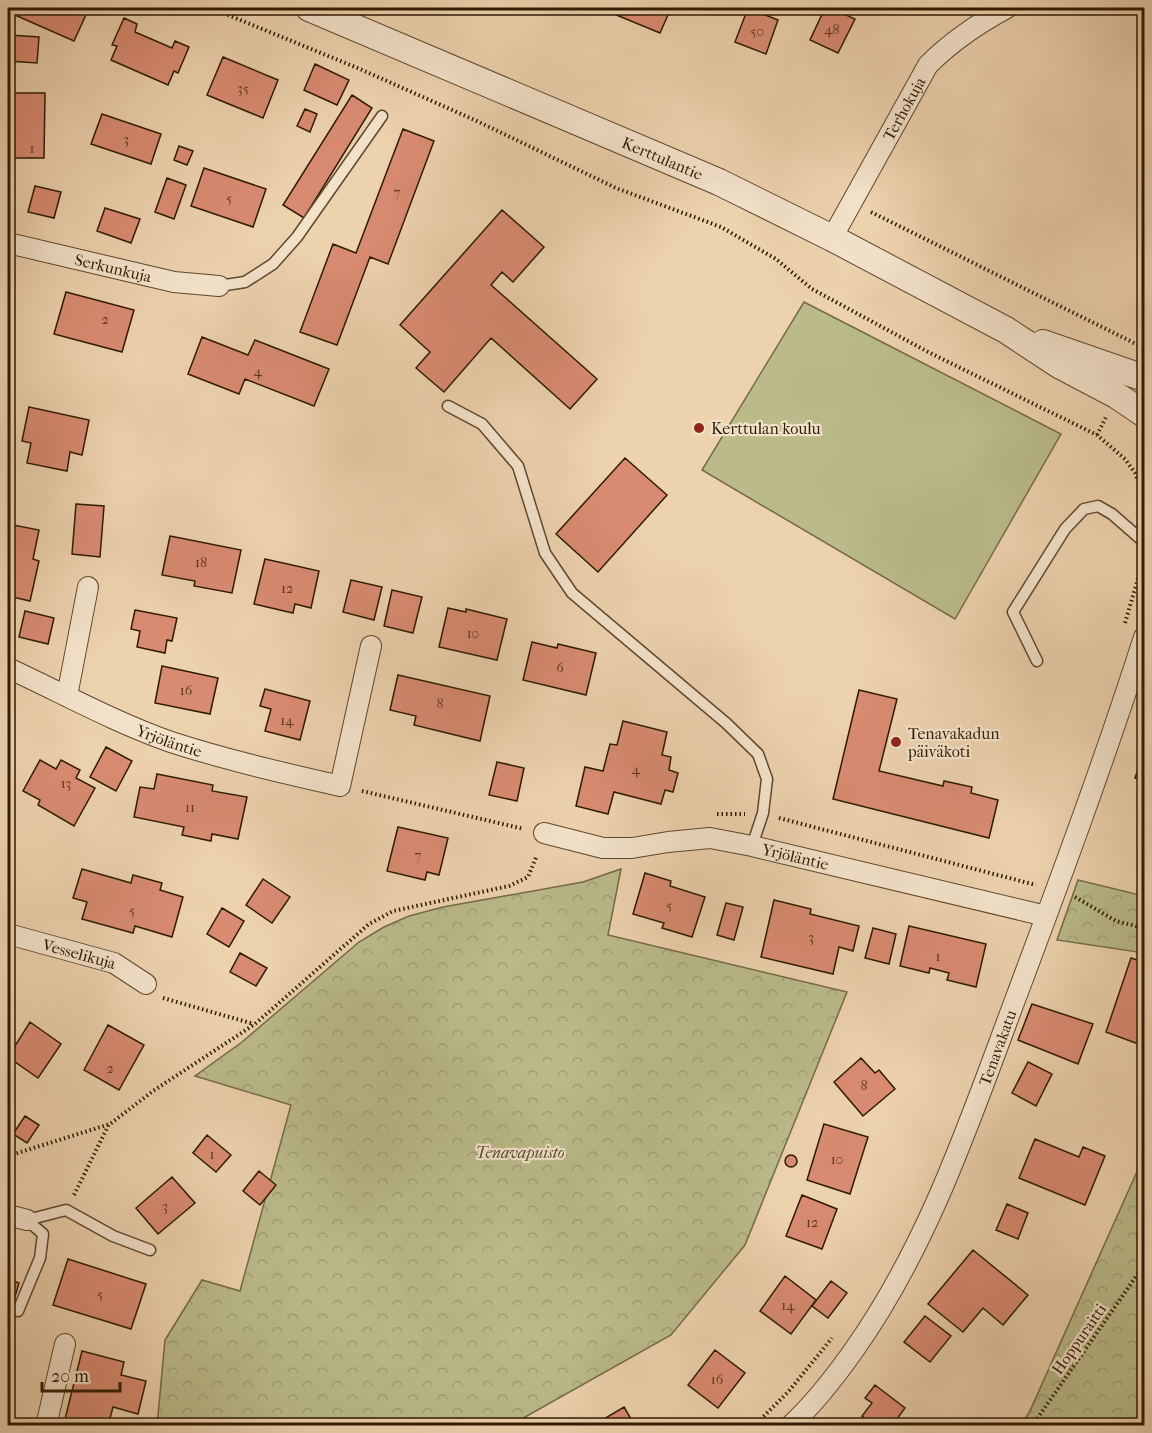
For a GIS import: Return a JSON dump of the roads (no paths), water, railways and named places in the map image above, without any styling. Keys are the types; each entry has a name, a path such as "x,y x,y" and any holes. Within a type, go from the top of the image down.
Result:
{"street":[{"name":"Kerttulantie","path":"309,8 719,182 832,238 1006,330 1059,365 1116,395 1144,414"},
{"name":"Terhokuja","path":"832,238 928,65 948,44 1007,8"},
{"name":"Serkunkuja","path":"8,243 174,282 219,286"},
{"name":"Kerttulantie","path":"1006,330 1144,378"},
{"path":"67,696 88,587"},
{"name":"Tenavakatu","path":"790,1425 806,1411 875,1321 915,1248 957,1154 1046,916 1144,637"},
{"name":"Yrjöläntie","path":"8,668 111,719 172,742 340,786 371,646"},
{"name":"Yrjöläntie","path":"543,833 603,848 632,848 710,838 1046,916"},
{"name":"Vesselikuja","path":"8,934 114,963 146,984"},
{"path":"8,1215 27,1220"},
{"path":"46,1425 65,1344"}],"lane":[{"path":"219,286 245,282 273,264 297,237 382,116"},
{"path":"448,406 482,424 518,466 545,553 572,593 726,723 758,754 766,779 763,813 752,846"},
{"path":"1037,661 1013,612 1065,529 1084,509 1098,506 1112,514 1144,542"},
{"path":"27,1220 66,1210 113,1236 150,1250"},
{"path":"18,1311 40,1258 43,1234 27,1220"}],"place":[{"name":"Kerttulan koulu","path":"699,428"},
{"name":"Tenavakadun päiväkoti","path":"896,742"}],"park label":[{"name":"Tenavapuisto","path":"520,1152"}]}
